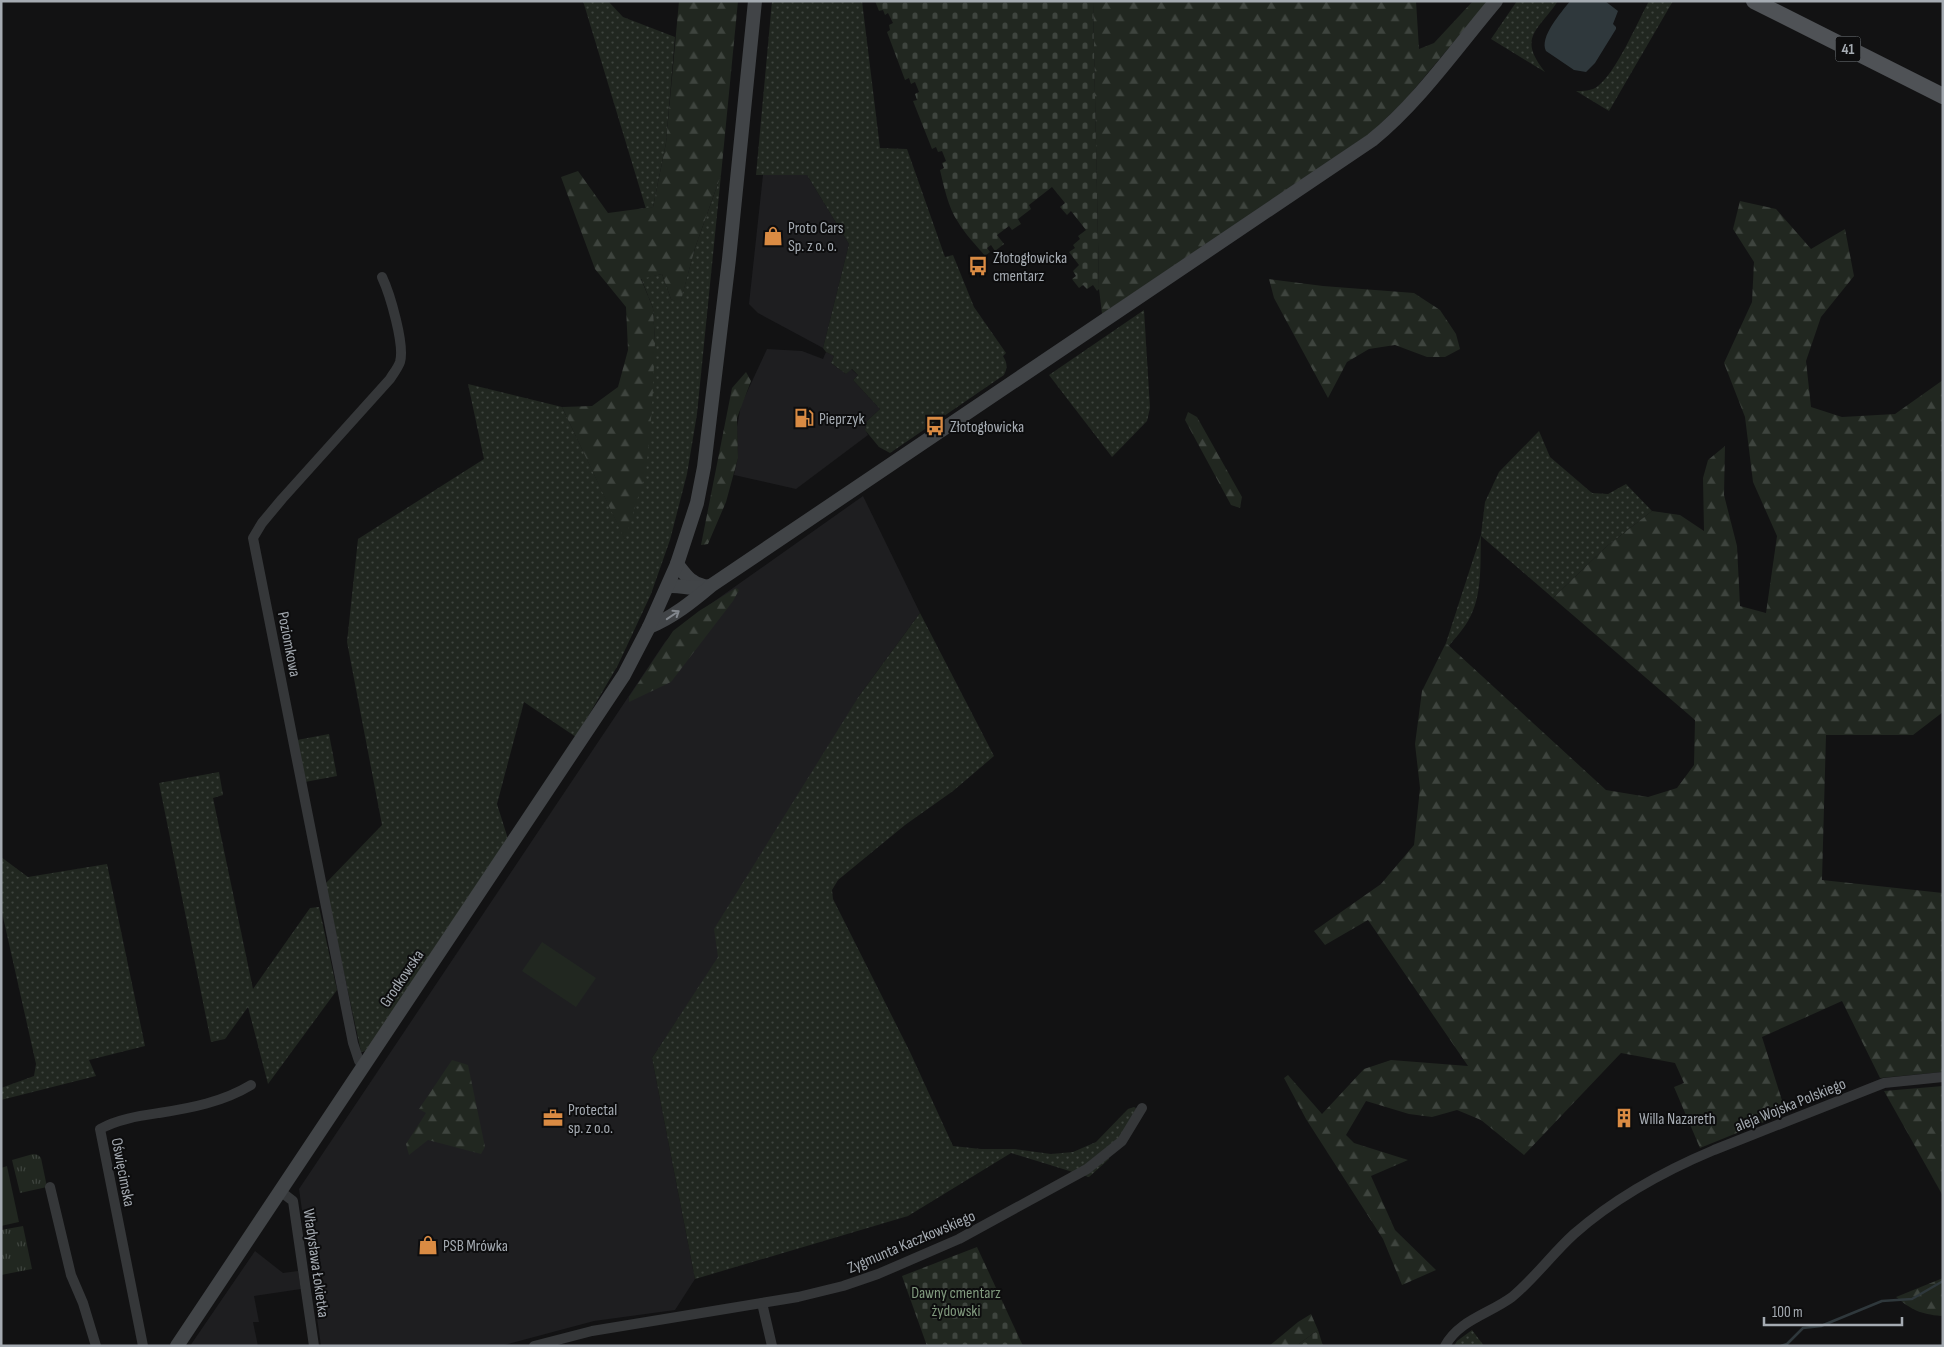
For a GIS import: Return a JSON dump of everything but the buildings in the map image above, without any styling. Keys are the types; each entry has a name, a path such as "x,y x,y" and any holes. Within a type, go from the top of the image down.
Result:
{"main road":[{"name":"Grodkowska","path":"177,1346 605,705 634,658 669,586 697,503 708,447 755,1"},
{"path":"649,627 660,623 695,600 712,585 1372,140 1414,99 1496,1"},
{"name":"41","path":"1754,1 1943,96"},
{"name":"41","path":"1775,1 1943,86"},
{"path":"678,564 690,580 697,584 712,585"},
{"path":"669,586 700,589 712,585"},
{"path":"669,586 677,595 686,600 695,600"}],"street":[{"name":"Poziomkowa","path":"364,1066 358,1060 353,1043 253,538 282,499 390,379 400,364 402,352 395,318 388,290 382,278"},
{"name":"aleja Wojska Polskiego","path":"1445,1346 1461,1326 1501,1304 1519,1291 1576,1232 1651,1181 1714,1150 1884,1083 1943,1077"},
{"name":"Oświęcimska","path":"143,1346 100,1130 120,1120 210,1103 238,1093 251,1085"},
{"name":"Zygmunta Kaczkowskiego","path":"534,1346 592,1330 762,1303 843,1286 878,1274 967,1235 1087,1169 1122,1141 1142,1108"},
{"path":"50,1187 71,1275 83,1303 96,1346"},
{"name":"Władysława Łokietka","path":"280,1191 294,1201 314,1346"},
{"path":"762,1303 772,1346"}],"shaded area":[{"path":"1570,1 1605,1 1618,11 1613,24 1616,29 1595,63 1586,72 1574,70 1546,51 1545,45 1548,32"},
{"path":"763,175 807,175 849,244 823,348 758,313 749,304"},
{"name":"Pieprzyk","path":"767,349 802,351 823,359 826,352 834,356 831,363 846,374 851,369 858,375 853,380 880,409 867,421 865,429 868,435 796,489 734,475 738,457 737,427 741,405"},
{"path":"863,496 920,613 859,696 719,957 652,1058 695,1279 675,1310 594,1321 501,1346 321,1346 299,1189 665,642 685,622"},
{"path":"255,1251 283,1273 298,1271 301,1289 254,1296 259,1322 253,1322 258,1346 190,1346"}],"green space":[{"path":"583,1 608,1 623,17 675,37 666,143 653,207 646,209"},
{"path":"679,1 738,1 721,175 695,248 680,304 671,299 662,274 641,279 653,308 655,343 652,408 646,471 625,540 562,407 592,406 618,387 628,350 626,307 595,269 561,177 578,171 608,213 653,207 666,143"},
{"path":"772,1 862,1 880,148 907,149 945,257 953,255 974,307 1006,353 1003,356 1006,365 1004,375 890,453 879,447 865,430 867,421 880,409 853,380 858,375 852,369 846,374 831,363 834,356 823,348 849,244 807,175 756,175"},
{"path":"875,1 1093,1 1099,289 1097,291 1093,285 1087,289 1083,285 1079,288 1072,279 1076,276 1073,271 1079,265 1069,252 1075,248 1073,245 1080,239 1078,236 1086,230 1071,211 1067,215 1060,207 1065,203 1052,187 1029,205 1031,209 1018,219 1021,224 1012,230 1009,226 997,235 1004,244 995,251 991,245 987,248 990,252 985,256 964,231 952,210 945,190 940,170 944,168 942,163 946,161 942,151 938,152 936,147 932,149 913,101 917,100 915,94 919,92 915,82 911,84 909,78 905,80 887,32 890,30 889,25 893,23 888,13 885,15 883,10 879,11"},
{"path":"1093,1 1416,1 1419,49 1434,43 1473,1 1488,1 1406,99 1372,132 1102,314 1099,289"},
{"path":"1517,1 1558,1 1538,27 1532,42 1532,50 1545,72 1491,39"},
{"path":"1649,1 1673,1 1609,111 1576,91 1593,89 1605,79 1626,46"},
{"path":"721,175 697,414 687,474 670,540 651,594 618,665 576,737 524,702 497,804 508,839 366,1051 361,1052 325,884 382,825 347,642 358,539 484,459 468,384 562,407 625,539 655,343 653,308 641,278 662,274 671,299 680,303 695,248"},
{"path":"1740,201 1776,209 1811,249 1845,229 1854,276 1821,317 1806,361 1811,407 1842,417 1895,414 1943,380 1943,712 1913,735 1826,735 1822,880 1943,893 1943,1072 1880,1078 1842,1001 1762,1037 1786,1113 1700,1148 1674,1087 1684,1083 1675,1063 1621,1053 1524,1155 1481,1120 1457,1110 1432,1117 1409,1114 1366,1101 1346,1135 1354,1143 1408,1160 1371,1176 1395,1230 1436,1270 1402,1285 1383,1239 1306,1119 1284,1078 1288,1075 1322,1114 1364,1069 1391,1060 1468,1066 1368,920 1325,945 1314,931 1381,884 1414,845 1420,788 1415,744 1422,691 1446,643 1606,790 1648,797 1677,788 1694,765 1695,720 1553,598 1607,546 1652,511 1680,515 1704,531 1703,478 1708,460 1725,446 1724,495 1737,546 1740,606 1766,613 1777,536 1753,482 1745,417 1724,363 1752,302 1754,262 1733,229"},
{"path":"1269,279 1323,286 1414,293 1440,310 1456,334 1460,349 1445,357 1427,357 1395,345 1369,349 1347,362 1328,398 1274,298"},
{"path":"1144,310 1150,408 1147,421 1112,457 1049,375"},
{"path":"746,372 751,381 737,418 738,458 726,502 708,544 701,545 732,388"},
{"path":"1188,412 1197,417 1242,497 1240,508 1231,505 1185,420"},
{"path":"1539,431 1550,457 1592,493 1608,494 1626,484 1652,511 1607,546 1553,598 1481,536 1480,579 1476,601 1466,624 1449,646 1446,643 1481,535 1485,502 1499,472"},
{"path":"736,588 739,590 733,601 671,682 629,702 629,697 673,631 699,611"},
{"path":"920,613 994,756 953,791 905,825 838,880 832,890 833,899 910,1052 953,1146 981,1149 1015,1149 1051,1154 1073,1152 1096,1142 1128,1109 1134,1107 1138,1109 1120,1139 1106,1150 1109,1159 1089,1177 1011,1153 908,1216 695,1279 652,1058 718,957 714,929 859,696"},
{"path":"329,734 337,776 305,782 297,740"},
{"path":"219,772 223,795 213,798 253,989 310,908 319,907 337,990 268,1084 248,1007 225,1039 211,1042 159,783"},
{"path":"1,857 28,877 107,864 145,1046 89,1060 96,1076 1,1100 1,1088 34,1076 36,1064 1,908"},
{"path":"542,942 596,978 576,1007 522,971"},
{"path":"452,1060 468,1065 485,1147 481,1154 428,1140 409,1155 406,1144 426,1113 419,1109"},
{"path":"1943,1086 1943,1196 1884,1091"},
{"path":"33,1154 41,1158 47,1187 20,1193 12,1160"},
{"path":"7,1166 19,1222 1,1226 1,1168"},
{"path":"23,1226 32,1269 1,1275 1,1230"},
{"name":"Dawny cmentarz żydowski","path":"977,1247 1023,1346 927,1346 902,1276"},
{"path":"1943,1278 1943,1315 1941,1316 1917,1311 1896,1297"},
{"path":"1311,1314 1318,1330 1296,1346 1269,1346 1298,1322"},
{"path":"1318,1330 1323,1346 1296,1346"},
{"path":"1472,1330 1484,1346 1454,1346 1457,1341"}],"waterway":[{"path":"1781,1346 1787,1344 1803,1328 1821,1326 1882,1301 1912,1299 1943,1281"}],"place":[{"name":"Proto Cars Sp. z o. o.","path":"773,236"},
{"name":"Złotogłowicka cmentarz","path":"978,266"},
{"name":"Pieprzyk","path":"804,418"},
{"name":"Złotogłowicka","path":"935,426"},
{"name":"Protectal sp. z o.o.","path":"553,1118"},
{"name":"Willa Nazareth","path":"1624,1118"},
{"name":"PSB Mrówka","path":"428,1245"}]}
